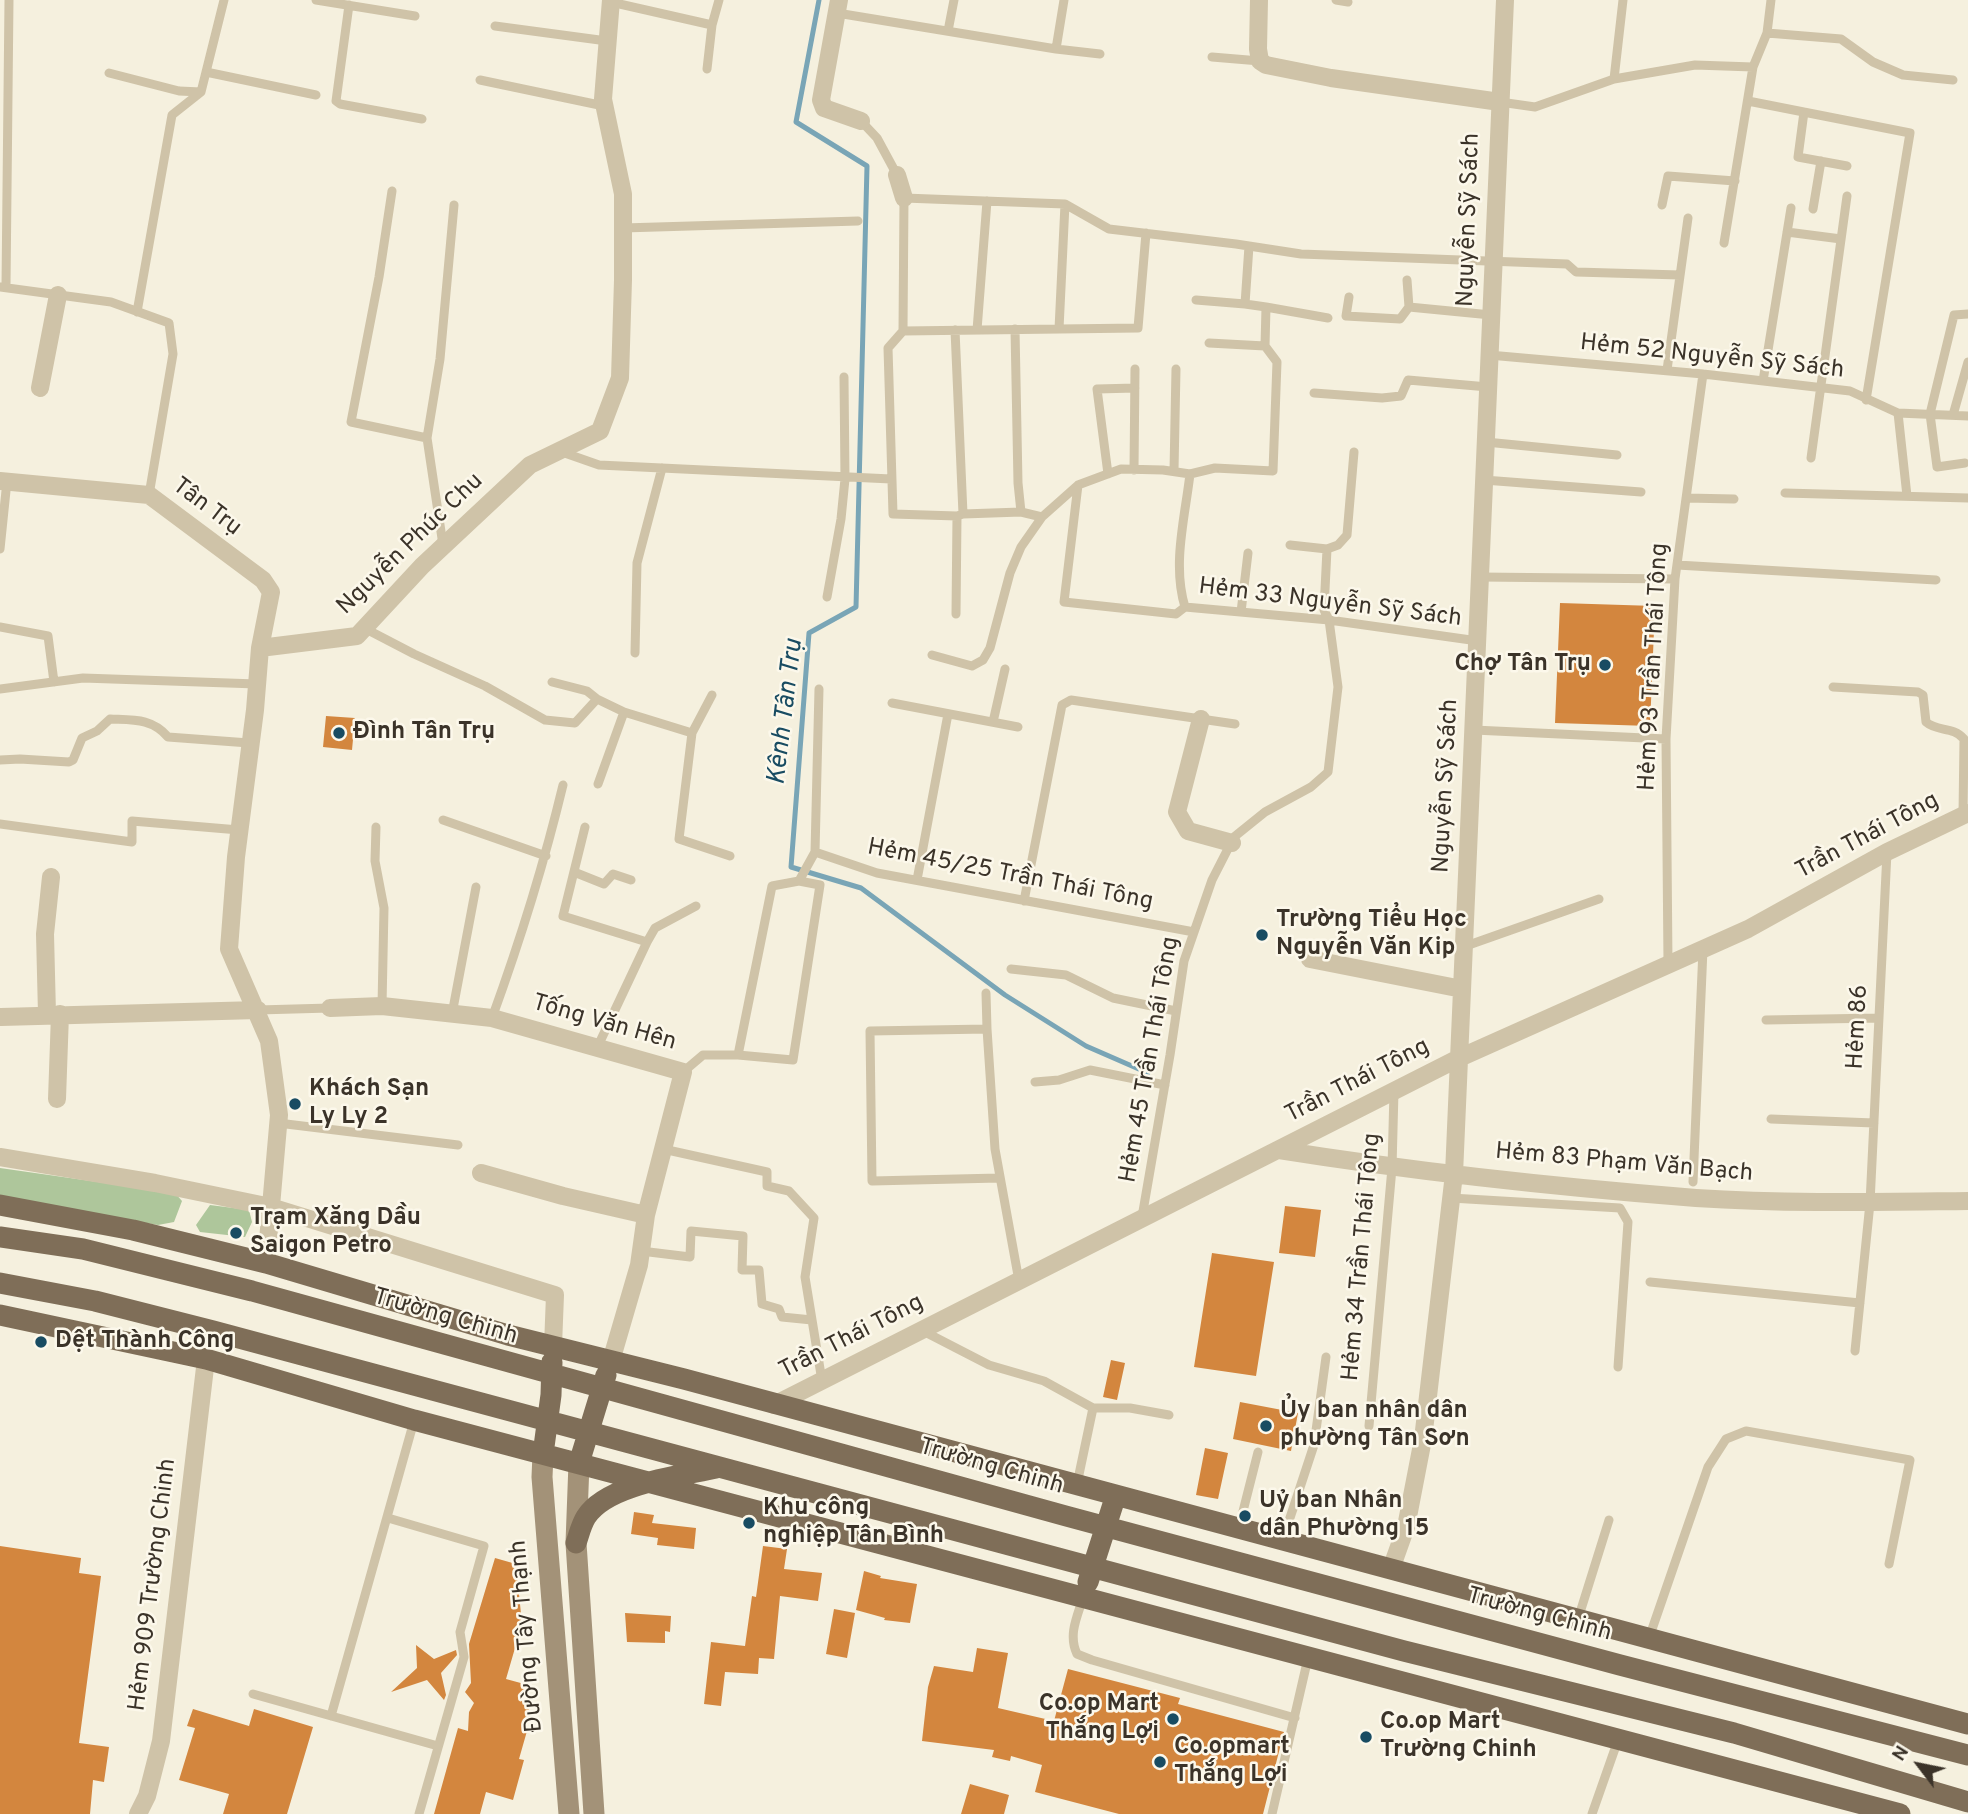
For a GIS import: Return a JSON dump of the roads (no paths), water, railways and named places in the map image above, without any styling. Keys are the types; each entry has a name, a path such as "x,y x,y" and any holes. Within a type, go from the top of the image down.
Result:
{"main road":[{"name":"Trường Chinh","path":"0,1205 133,1230 266,1263 553,1346 1116,1494 1968,1724"},
{"name":"Trường Chinh","path":"0,1237 83,1249 251,1291 1106,1527 1968,1755"},
{"path":"0,1283 95,1301 662,1453 721,1466 1404,1651 1734,1733 1968,1801"},
{"path":"0,1315 206,1359 414,1420 1900,1814"},
{"path":"543,1454 553,1346"},
{"path":"579,1464 611,1361"},
{"path":"576,1543 586,1517 599,1504 614,1495 650,1482 721,1466"},
{"path":"1083,1597 1116,1494"}],"street":[{"path":"1259,0 1260,61 1273,67 1500,102"},
{"name":"Nguyễn Sỹ Sách","path":"1391,1569 1406,1527 1423,1439 1454,1174 1504,0"},
{"name":"Nguyễn Phúc Chu","path":"260,648 357,636 443,547 530,465 600,431 620,378 623,194 603,99 611,1"},
{"path":"838,6 821,100 824,108 861,121"},
{"path":"897,175 904,198"},
{"path":"40,388 58,295"},
{"name":"Tân Trụ","path":"4,481 149,495 263,580 271,592 260,648"},
{"path":"260,648 239,830 229,949 258,1010 269,1041 278,1123 266,1263"},
{"path":"1201,719 1177,812 1188,831 1232,843"},
{"name":"Trần Thái Tông","path":"774,1405 1457,1059 1748,929 1887,852 1965,814"},
{"path":"51,877 45,934 53,1014 57,1100"},
{"path":"1310,959 1462,989"},
{"name":"Tống Văn Hên","path":"330,1007 382,1006 492,1018 683,1072 646,1215 641,1251 611,1361"},
{"path":"1,1017 258,1010"},
{"name":"Hẻm 83 Phạm Văn Bạch","path":"1279,1150 1392,1168 1698,1198 1870,1203 1968,1201"},
{"name":"Trường Chinh","path":"0,1157 155,1183 271,1207 555,1295 553,1346"},
{"path":"481,1173 646,1215"},
{"name":"Hẻm 909 Trường Chinh","path":"138,1814 147,1796 161,1741 206,1359"},
{"name":"Đường Tây Thạnh","path":"543,1454 542,1489 569,1814"},
{"path":"579,1464 576,1543 594,1814"}],"lane":[{"path":"9,0 3,286 111,302 169,323 173,354 149,495"},
{"path":"137,312 172,115 201,92 224,0"},
{"path":"316,0 415,16"},
{"path":"707,69 712,25 719,0"},
{"path":"948,31 954,0"},
{"path":"1056,50 1064,0"},
{"path":"1336,0 1348,2"},
{"path":"1614,79 1623,0"},
{"path":"1724,243 1753,67 1767,33 1771,0"},
{"path":"611,1 712,25"},
{"path":"349,5 336,100 340,104 422,119"},
{"path":"838,6 948,31 1056,50 1100,54"},
{"path":"495,26 607,41"},
{"path":"1767,33 1841,38 1873,62 1903,75 1953,80"},
{"path":"1212,57 1260,61"},
{"path":"1500,102 1535,107 1614,79 1695,65 1753,67"},
{"path":"206,72 316,95"},
{"path":"109,73 179,91 201,92"},
{"path":"480,80 604,106"},
{"path":"1748,101 1910,133 1866,400"},
{"path":"1804,112 1798,157 1847,166"},
{"path":"861,121 877,138 897,175"},
{"path":"1813,208 1821,161"},
{"path":"1662,205 1668,176 1735,181"},
{"path":"392,191 379,278 351,422 427,438"},
{"path":"1811,458 1847,196"},
{"path":"1042,517 1021,512 893,514 888,348 903,331 904,198 1065,204 1109,229 1301,254 1567,264 1576,272 1680,275"},
{"path":"977,330 987,201"},
{"path":"1059,329 1065,204"},
{"path":"443,547 427,438 440,359 454,205"},
{"path":"1763,381 1791,208"},
{"path":"1667,370 1688,218"},
{"path":"623,228 858,220"},
{"path":"1787,232 1841,239"},
{"path":"903,331 1138,328 1146,233"},
{"path":"1245,304 1249,246"},
{"path":"1349,297 1346,316 1400,319 1409,307 1407,280"},
{"path":"1196,300 1245,304 1328,318"},
{"path":"932,656 972,666 983,660 990,648 996,621 1005,600 1010,573 1021,547 1042,517 1078,485 1121,470 1190,474 1215,468 1273,471 1277,362 1265,346 1266,307"},
{"path":"1409,307 1491,315"},
{"path":"1965,463 1937,467 1930,414 1954,315 1968,314"},
{"path":"1015,329 1021,512"},
{"path":"955,330 960,515 956,614"},
{"path":"1209,343 1265,346"},
{"name":"Hẻm 52 Nguyễn Sỹ Sách","path":"1489,355 1667,370 1850,391 1898,413 1968,416"},
{"path":"1953,415 1968,362"},
{"path":"1134,470 1135,369"},
{"path":"1174,471 1175,369"},
{"name":"Hẻm 93 Trần Thái Tông","path":"1668,963 1667,739 1675,579 1703,374"},
{"path":"827,597 847,479 844,377"},
{"path":"1314,393 1382,398 1401,396 1408,380 1488,387"},
{"path":"1108,474 1097,389 1135,388"},
{"path":"1898,413 1907,496"},
{"path":"1486,442 1617,455"},
{"path":"559,451 599,465 847,479 891,479"},
{"path":"1290,545 1327,549 1338,545 1347,535 1354,452"},
{"path":"635,653 637,563 662,468"},
{"name":"Hẻm 33 Nguyễn Sỹ Sách","path":"1190,474 1180,555 1179,588 1185,607 1329,620 1478,641"},
{"path":"1484,480 1641,492"},
{"path":"0,549 4,481"},
{"path":"1078,485 1064,602 1177,614 1185,607"},
{"path":"1785,493 1968,498"},
{"path":"1686,498 1734,499"},
{"name":"Hẻm 45 Trần Thái Tông","path":"1141,1219 1184,961 1212,880 1234,837 1265,812 1311,787 1328,772 1338,687 1329,620 1324,610 1327,549"},
{"path":"1241,612 1248,553"},
{"path":"1677,565 1936,580"},
{"path":"1480,577 1675,579"},
{"path":"0,627 48,636 54,682"},
{"path":"365,628 485,686 545,720 575,723 597,699"},
{"path":"993,722 1005,669"},
{"path":"0,690 83,678 257,684"},
{"path":"552,682 587,691 624,712 692,733"},
{"path":"1833,687 1911,691 1923,695 1926,722 1935,728 1952,729 1964,739 1965,814"},
{"path":"799,881 815,852 819,689"},
{"path":"712,695 692,733 679,839 730,856"},
{"path":"1024,901 1062,705 1071,700 1235,724"},
{"path":"892,703 1018,727"},
{"path":"598,784 624,712"},
{"path":"917,880 948,714"},
{"path":"0,760 68,762 73,760 82,738 97,731 110,719 145,720 160,728 168,737 249,743"},
{"path":"1474,730 1667,739"},
{"path":"492,1018 528,917 563,785"},
{"path":"443,820 546,856"},
{"path":"0,824 132,842 132,821 239,830"},
{"path":"376,827 376,861 384,908 382,1006"},
{"path":"585,827 563,916 647,942"},
{"name":"Hẻm 45/25 Trần Thái Tông","path":"815,852 877,873 1194,932"},
{"name":"Hẻm 86","path":"1856,1351 1870,1203 1887,852"},
{"path":"574,872 604,884 613,874 631,880"},
{"path":"683,1072 703,1055 793,1060 820,885 799,881 772,886 738,1055"},
{"path":"452,1014 476,887"},
{"path":"1463,947 1599,899"},
{"path":"597,1048 655,928 696,906"},
{"path":"1693,1182 1703,947"},
{"path":"1011,969 1066,975 1113,998 1176,1011"},
{"path":"986,993 995,1149 1019,1281"},
{"name":"Tống Văn Hên","path":"258,1010 330,1007"},
{"path":"1766,1020 1879,1018"},
{"path":"987,1028 870,1031 872,1181 999,1178"},
{"path":"1035,1082 1059,1080 1090,1070 1165,1085"},
{"name":"Hẻm 34 Trần Thái Tông","path":"1369,1426 1392,1168 1394,1091"},
{"path":"1771,1119 1874,1123"},
{"path":"278,1123 458,1145"},
{"path":"663,1149 767,1172 767,1186 789,1191 814,1218 805,1277 822,1381"},
{"path":"1451,1198 1620,1208 1628,1222 1618,1367"},
{"path":"641,1251 690,1257 691,1231 743,1236 742,1270 759,1270 762,1304 779,1309 782,1317 812,1320"},
{"path":"1650,1282 1860,1303"},
{"path":"921,1331 989,1365 1044,1381 1093,1408 1130,1408 1169,1415"},
{"path":"1283,1539 1314,1445 1326,1357"},
{"path":"1077,1484 1093,1408"},
{"path":"331,1716 414,1420"},
{"path":"1649,1638 1708,1467 1726,1439 1746,1431 1910,1460 1889,1564"},
{"path":"1239,1527 1258,1452"},
{"path":"388,1518 484,1546 460,1632 464,1657 419,1814"},
{"path":"1577,1619 1609,1520"},
{"path":"1083,1597 1072,1634 1072,1644 1077,1654 1295,1718"},
{"path":"1272,1814 1309,1657"},
{"path":"253,1693 438,1746"},
{"path":"1592,1814 1618,1738"}],"waterway":[{"name":"Kênh Tân Trụ","path":"819,0 796,122 867,166 856,607 809,633 791,867 861,888 1005,995 1086,1046 1148,1073"}],"place":[{"name":"Chợ Tân Trụ","path":"1605,665"},
{"name":"Đình Tân Trụ","path":"339,733"},
{"name":"Trường Tiểu Học Nguyễn Văn Kip","path":"1262,935"},
{"name":"Khách Sạn Ly Ly 2","path":"295,1104"},
{"name":"Trạm Xăng Dầu Saigon Petro","path":"236,1233"},
{"name":"Dệt Thành Công","path":"41,1342"},
{"name":"Ủy ban nhân dân phường Tân Sơn","path":"1266,1426"},
{"name":"Uỷ ban Nhân dân Phường 15","path":"1245,1516"},
{"name":"Khu công nghiệp Tân Bình","path":"749,1523"},
{"name":"Co.op Mart Thắng Lợi","path":"1173,1719"},
{"name":"Co.op Mart Trường Chinh","path":"1366,1737"},
{"name":"Co.opmart Thắng Lợi","path":"1160,1762"}]}
